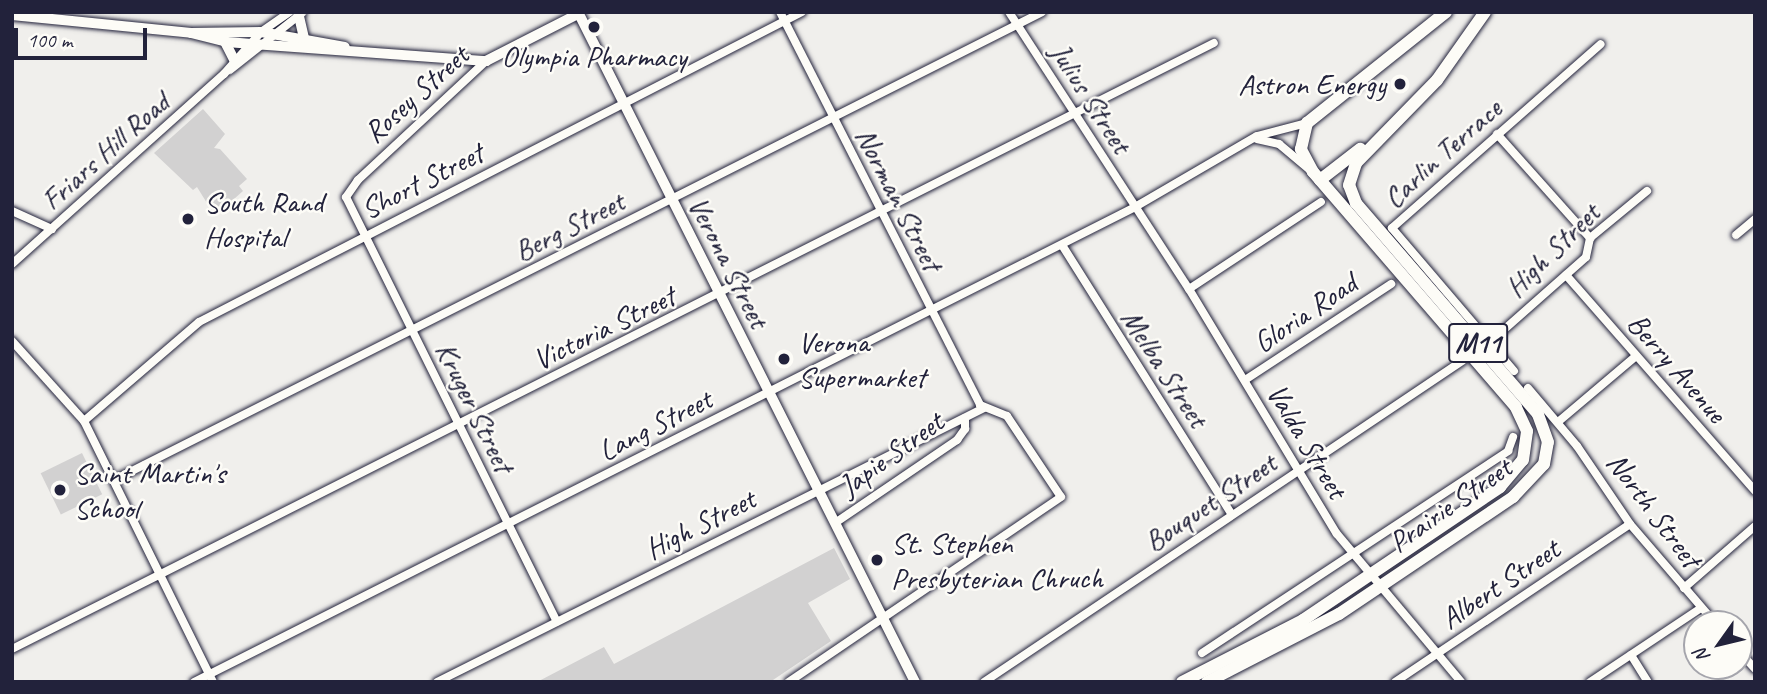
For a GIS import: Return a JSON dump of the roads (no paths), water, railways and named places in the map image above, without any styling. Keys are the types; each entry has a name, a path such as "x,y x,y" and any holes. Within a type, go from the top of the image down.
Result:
{"main road":[{"name":"M11","path":"1307,123 1446,12"},
{"name":"M11","path":"1382,138 1437,80 1485,12"},
{"name":"Prairie Street","path":"1182,682 1303,620 1510,478 1523,460 1527,431 1500,385 1316,176 1300,140 1307,123"},
{"name":"Prairie Street","path":"1207,682 1307,632 1378,588 1530,484 1544,464 1548,442 1538,414 1356,203 1349,185 1351,170 1382,138"},
{"path":"1316,176 1382,138"}],"street":[{"name":"Norman Street","path":"780,12 930,311 982,406"},
{"name":"Short Street","path":"84,421 193,326 802,12"},
{"name":"Julius Street","path":"1009,12 1135,207"},
{"name":"Berg Street","path":"116,479 1042,12"},
{"name":"Friars Hill Road","path":"227,71 261,32 298,13"},
{"name":"Friars Hill Road","path":"12,264 227,71 298,13"},
{"path":"298,13 304,37"},
{"name":"Rosey Street","path":"352,212 346,197 352,186 486,61 579,13"},
{"name":"Verona Street","path":"579,13 670,200 915,682"},
{"path":"12,15 191,33 226,42 345,48 486,61"},
{"path":"219,30 234,60"},
{"path":"191,33 219,30 261,32 304,37 345,48"},
{"name":"Victoria Street","path":"12,649 719,296 1214,43"},
{"name":"Carlin Terrace","path":"1514,371 1392,228 1601,44"},
{"name":"Lang Street","path":"194,682 211,678 507,525 1062,245 1135,207 1251,140 1307,123"},
{"path":"1497,134 1590,238"},
{"path":"1251,140 1271,140 1316,176"},
{"name":"High Street","path":"1490,342 1589,253 1590,238 1647,191"},
{"path":"1189,289 1321,202"},
{"name":"Valda Street","path":"1135,207 1189,289 1352,555 1461,682"},
{"path":"12,211 52,229"},
{"name":"Kruger Street","path":"352,212 557,622"},
{"path":"1736,235 1755,219"},
{"name":"Melba Street","path":"1062,245 1232,515"},
{"name":"Berry Avenue","path":"1566,275 1755,491"},
{"name":"Gloria Road","path":"1245,380 1391,284"},
{"path":"12,341 84,421 116,479 211,678"},
{"path":"1528,388 1558,422 1636,356"},
{"name":"Bouquet Street","path":"984,682 1462,361"},
{"path":"789,682 1060,499 1010,419 982,406"},
{"name":"High Street","path":"437,682 965,418 982,406"},
{"name":"Japie Street","path":"835,523 957,440 965,429 965,418"},
{"name":"North Street","path":"1558,422 1630,524 1701,608"},
{"path":"1202,653 1508,451 1513,437"},
{"name":"Albert Street","path":"1395,682 1630,524"},
{"path":"1684,588 1755,526"},
{"path":"1590,682 1701,608"},
{"path":"1631,655 1648,682"}],"place":[{"name":"Olympia Pharmacy","path":"594,27"},
{"name":"Astron Energy","path":"1400,84"},
{"name":"South Rand Hospital","path":"188,219"},
{"name":"Verona Supermarket","path":"784,359"},
{"name":"Saint Martin's School","path":"60,490"},
{"name":"St. Stephen Presbyterian Chruch","path":"877,560"}]}
